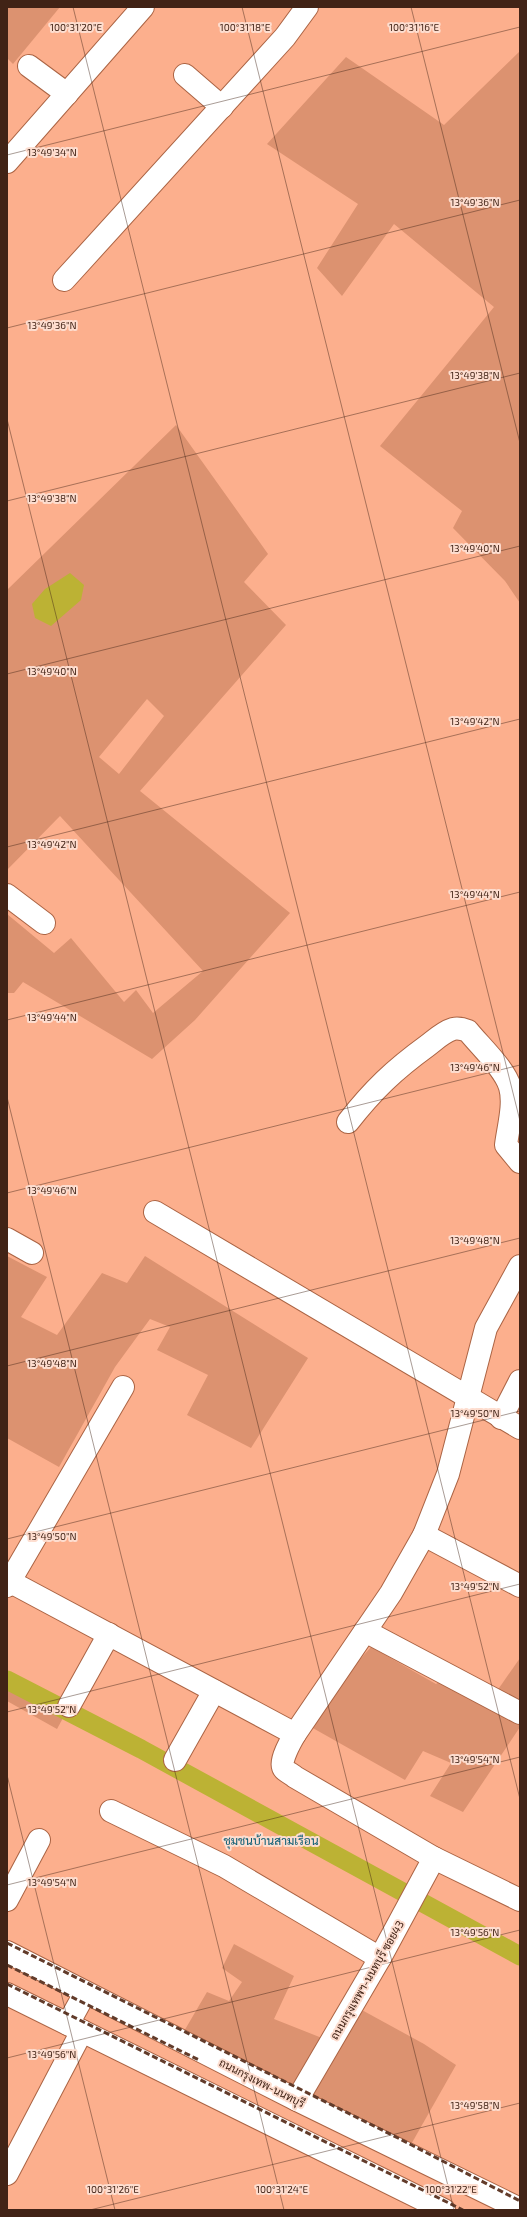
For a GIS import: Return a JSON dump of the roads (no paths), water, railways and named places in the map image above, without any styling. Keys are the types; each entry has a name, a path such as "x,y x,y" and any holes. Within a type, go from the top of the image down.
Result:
{"street":[{"path":"7,162 143,7"},
{"path":"64,280 285,37 307,7"},
{"path":"29,66 67,94"},
{"path":"185,75 222,107"},
{"path":"7,895 44,923"},
{"path":"348,1122 368,1096 396,1068 441,1035 453,1029 461,1029 468,1031 507,1079 511,1089 511,1101 506,1145 520,1162"},
{"path":"155,1212 336,1317 467,1398 520,1428"},
{"path":"7,1239 32,1253"},
{"path":"520,1266 486,1328 448,1474 424,1535 391,1593 295,1734 285,1754 282,1765 283,1769 434,1858 520,1900"},
{"path":"501,1418 520,1381"},
{"path":"123,1387 8,1582 295,1734"},
{"path":"424,1535 520,1586"},
{"path":"365,1631 520,1713"},
{"path":"69,1706 108,1634"},
{"path":"175,1760 214,1691"},
{"path":"110,1811 224,1866 380,1958"},
{"path":"7,1900 39,1840"},
{"name":"ถนนกรุงเทพฯ-นนทบุรี ซอย43","path":"297,2100 380,1958 434,1858"},
{"name":"ถนนกรุงเทพ-นนทบุรี","path":"7,1952 297,2100 520,2209"},
{"path":"7,2174 75,2027 85,1993"},
{"path":"7,1994 444,2210"}],"waterway":[{"path":"7,1680 141,1749 520,1956"}],"railway":[{"path":"7,1943 398,2138 520,2201"},
{"path":"7,1965 199,2060"},
{"path":"7,1984 463,2210"}],"district":[{"name":"ชุมชนบ้านสามเรือน","path":"271,1841"}]}
